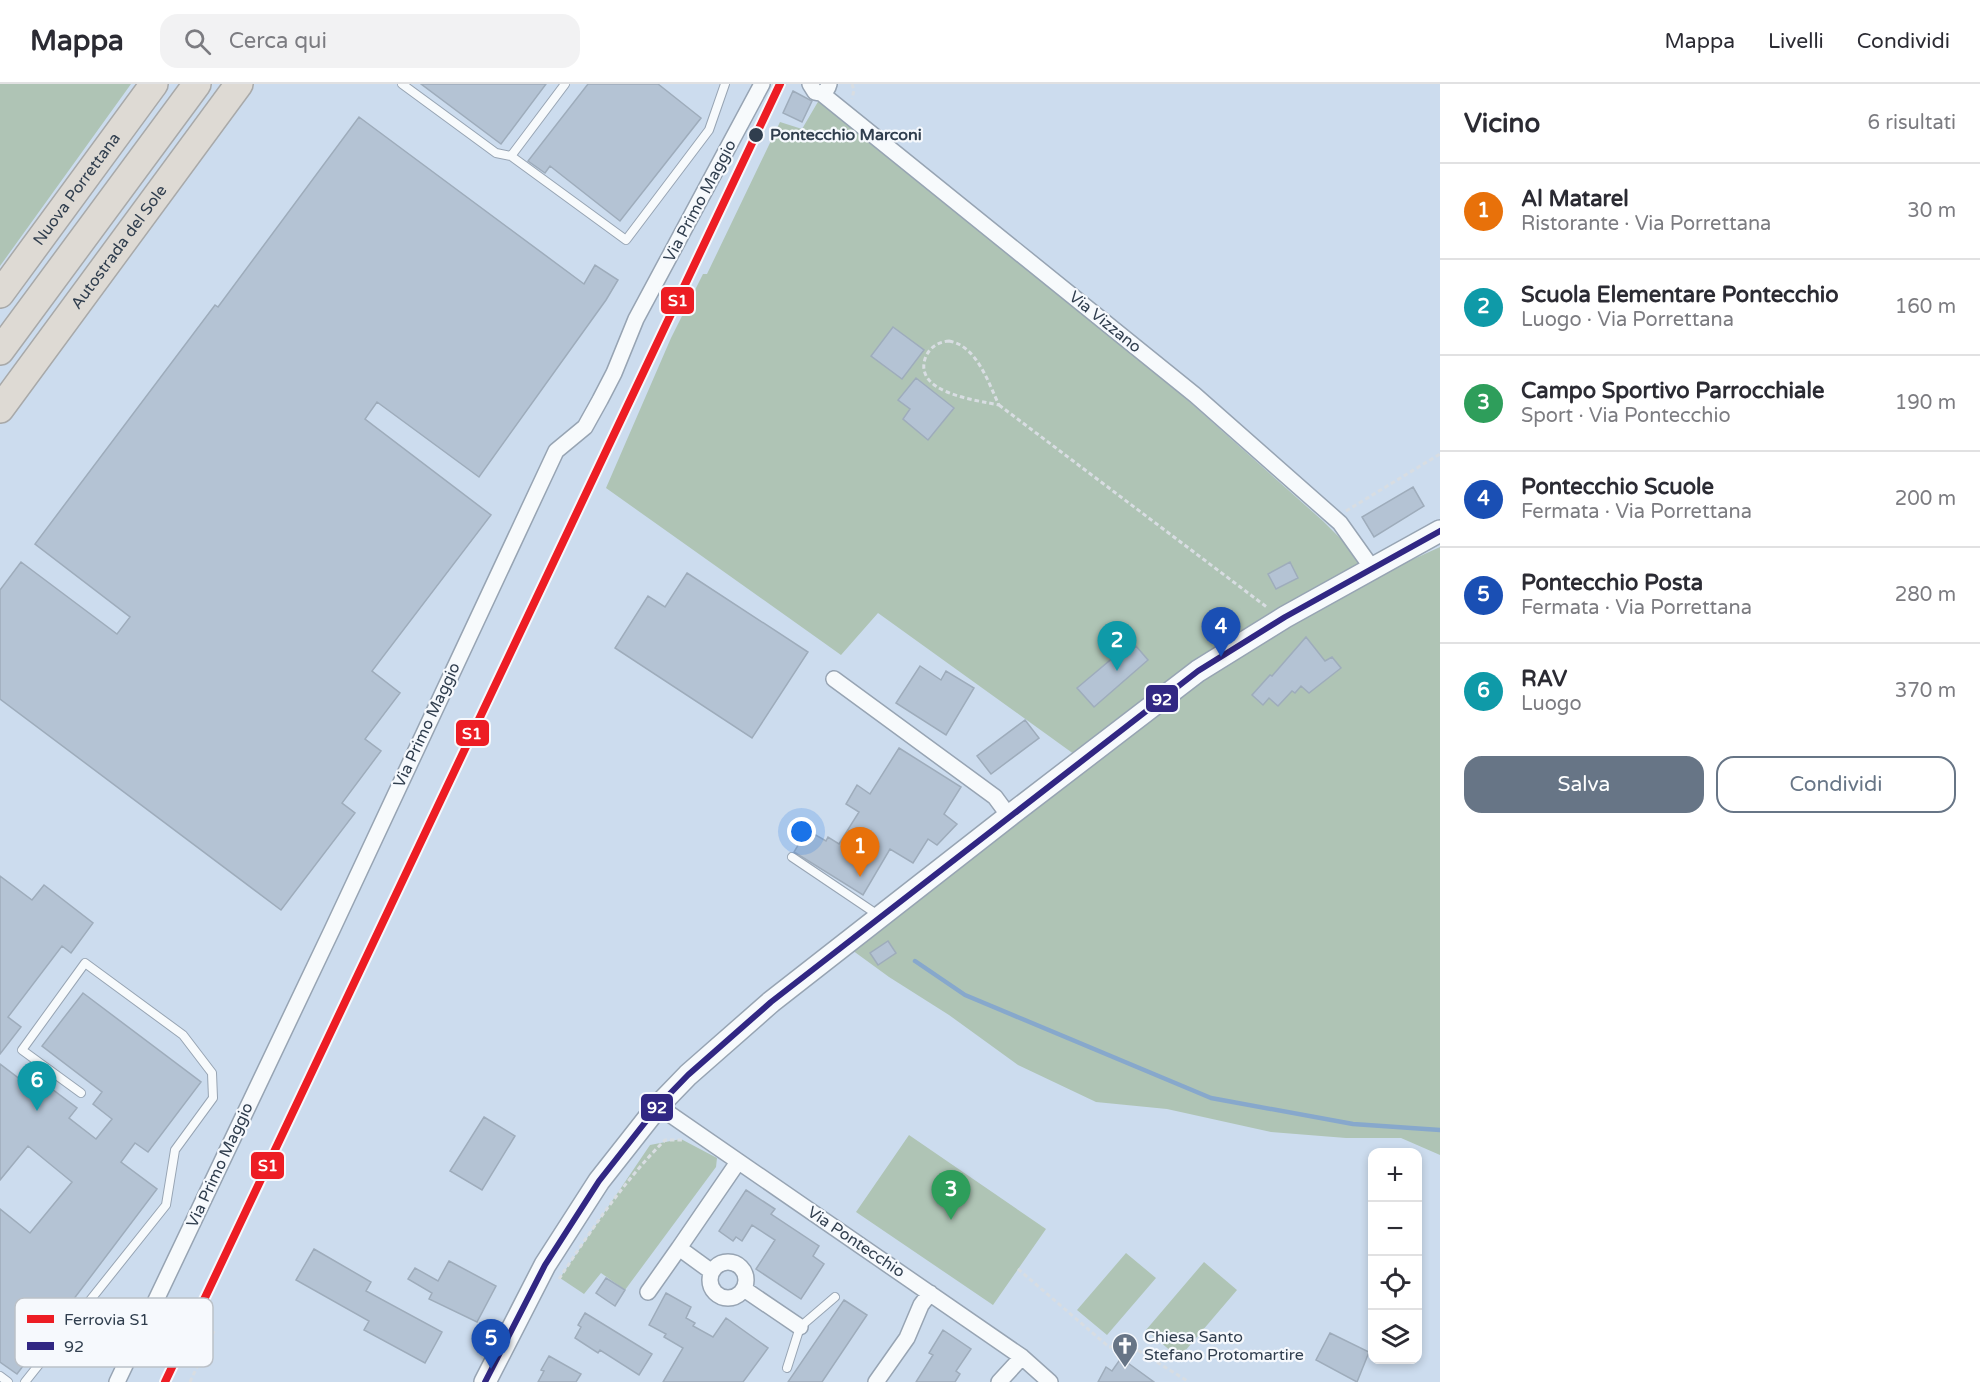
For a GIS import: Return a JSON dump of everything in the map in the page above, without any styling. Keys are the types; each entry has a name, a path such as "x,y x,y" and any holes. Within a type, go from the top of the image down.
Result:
{"highway":[{"name":"Nuova Porrettana","path":"0,294 154,84"},
{"name":"Autostrada del Sole","path":"0,351 197,84"},
{"name":"Autostrada del Sole","path":"0,409 239,84"}],"main road":[{"path":"485,1382 545,1265 599,1181 658,1106 771,1002 1008,816 1198,672 1283,619 1440,531"}],"street":[{"name":"Via Primo Maggio","path":"157,1298 556,451 585,427 614,373 636,319 762,84"},
{"name":"Via Vizzano","path":"822,87 835,104 1195,395 1340,523 1372,568"},
{"path":"834,679 995,797 1008,816"},
{"name":"Via Pontecchio","path":"658,1106 1023,1357 1050,1382"},
{"path":"648,1292 738,1162"},
{"path":"679,1248 712,1272"},
{"path":"733,1262 745,1273 744,1289 731,1298 723,1297 712,1287 710,1279 712,1272 717,1265 733,1262"},
{"path":"744,1289 800,1327"},
{"path":"876,1382 906,1338 921,1305 930,1293"},
{"path":"999,1382 1023,1357"},
{"name":"Via Primo Maggio","path":"117,1382 124,1367"}],"lane":[{"path":"402,84 496,153 511,156 626,240 709,130 725,84"},
{"path":"511,156 565,84"},
{"path":"792,856 881,917"},
{"path":"81,1093 22,1050 85,963 183,1035 212,1073 213,1098 175,1150 166,1205 92,1298"},
{"path":"787,1368 800,1327 835,1297"},
{"path":"25,1382 37,1367"},
{"path":"0,1376 8,1382"}],"path":[{"path":"999,405 980,365 964,347 957,343 941,342 928,352 924,367 935,386 954,395 999,405 1283,619"},
{"path":"1340,523 1342,513 1440,454"},
{"path":"556,1284 595,1225 642,1164 665,1140 681,1139 689,1142"},
{"path":"1018,1269 1109,1347 1131,1346 1189,1382"},
{"path":"190,1382 197,1367"}],"green space":[{"path":"0,84 131,84 0,266"},
{"path":"819,100 1146,363 1323,521 1344,542 1372,578 1440,547 1440,1155 1401,1138 1346,1138 1271,1132 1167,1109 1096,1102 1018,1065 841,942 1078,757 878,613 841,655 606,488 671,338 703,274 707,274 780,122 802,129"},
{"path":"909,1135 1046,1229 993,1305 856,1212"},
{"path":"681,1139 717,1158 716,1167 625,1290 601,1273 584,1294 560,1278 650,1145"},
{"path":"1126,1253 1156,1278 1107,1335 1077,1310"},
{"path":"1204,1262 1237,1290 1179,1358 1146,1330"}],"building":[{"path":"421,84 546,84 501,144"},
{"path":"588,84 658,84 701,118 620,221 550,166 545,173 528,161"},
{"path":"793,91 812,101 802,122 783,113"},
{"path":"359,117 584,284 595,265 618,280 479,477 377,402 365,419 491,515 372,671 400,693 365,739 381,751 342,803 355,813 281,910 0,699 0,590 21,562 117,634 130,617 35,544 215,305 218,307"},
{"path":"893,327 924,350 902,379 871,356"},
{"path":"916,378 954,408 928,440 903,419 910,409 898,400"},
{"path":"1413,487 1424,506 1374,537 1362,517"},
{"path":"1290,562 1298,578 1276,589 1268,574"},
{"path":"687,573 808,652 752,738 615,648 648,596 665,607"},
{"path":"1306,637 1325,661 1332,657 1341,668 1309,693 1301,686 1295,693 1292,691 1278,706 1269,698 1263,705 1252,695"},
{"path":"1127,646 1130,651 1136,646 1148,660 1094,707 1077,688"},
{"path":"920,666 941,680 946,671 974,688 946,735 896,703"},
{"path":"1025,720 1039,738 991,774 977,756"},
{"path":"899,748 961,787 944,814 957,824 937,845 928,839 913,863 890,849 863,895 794,852 807,830 826,841 828,837 839,844 859,812 846,804 857,785 870,794"},
{"path":"0,876 32,900 44,885 93,923 71,953 62,946 8,1017 21,1027 0,1054"},
{"path":"888,941 896,953 878,965 870,953"},
{"path":"83,993 201,1082 148,1152 135,1143 121,1162 157,1189 75,1298 15,1298 15,1367 22,1367 17,1374 0,1362 0,1209 30,1233 72,1182 28,1146 0,1180 0,1064 33,1089 40,1080 77,1108 69,1118 96,1139 112,1119 93,1104 102,1092 42,1046"},
{"path":"484,1117 515,1136 482,1190 450,1171"},
{"path":"746,1190 775,1209 771,1214 819,1246 813,1256 824,1264 801,1299 756,1269 775,1240 752,1225 742,1241 736,1237 733,1241 719,1231"},
{"path":"314,1249 371,1282 366,1291 442,1332 425,1363 364,1330 369,1321 296,1280"},
{"path":"449,1261 496,1286 477,1322 429,1299 432,1293 408,1279 415,1268 438,1281"},
{"path":"606,1278 625,1290 615,1306 596,1293"},
{"path":"666,1293 691,1307 686,1318 695,1323 693,1326 713,1337 726,1318 768,1348 743,1382 663,1382 683,1348 664,1337 666,1334 649,1325"},
{"path":"844,1300 867,1315 822,1382 788,1382"},
{"path":"585,1313 652,1354 639,1375 600,1350 598,1353 575,1338 581,1327 578,1325"},
{"path":"943,1330 971,1349 956,1371 960,1374 955,1382 916,1382 933,1355 929,1353"},
{"path":"1330,1333 1368,1352 1357,1382 1316,1360"},
{"path":"549,1356 581,1374 576,1382 538,1382 544,1371 541,1370"},
{"name":"Chiesa Santo Stefano Protomartire","path":"1121,1358 1154,1382 1098,1382 1106,1367 1112,1371"}],"waterway":[{"path":"915,961 965,995 1211,1098 1353,1124 1440,1130"}],"rail line":[{"name":"S1","path":"205,1298 780,84"},
{"name":"S1","path":"165,1382 172,1367"}],"transit line":[{"name":"92","path":"485,1382 545,1265 599,1181 658,1106 688,1075 771,1002 1198,671 1285,617 1440,531"}],"place":[{"name":"Pontecchio Marconi","path":"756,135"},
{"name":"Pontecchio Scuole","path":"1221,657"},
{"name":"Scuola Elementare Pontecchio","path":"1117,671"},
{"name":"Al Matarel","path":"860,877"},
{"name":"RAV","path":"37,1111"},
{"name":"Campo Sportivo Parrocchiale","path":"951,1220"},
{"name":"Pontecchio Posta","path":"491,1369"},
{"name":"Chiesa Santo Stefano Protomartire","path":"1125,1369"}]}
